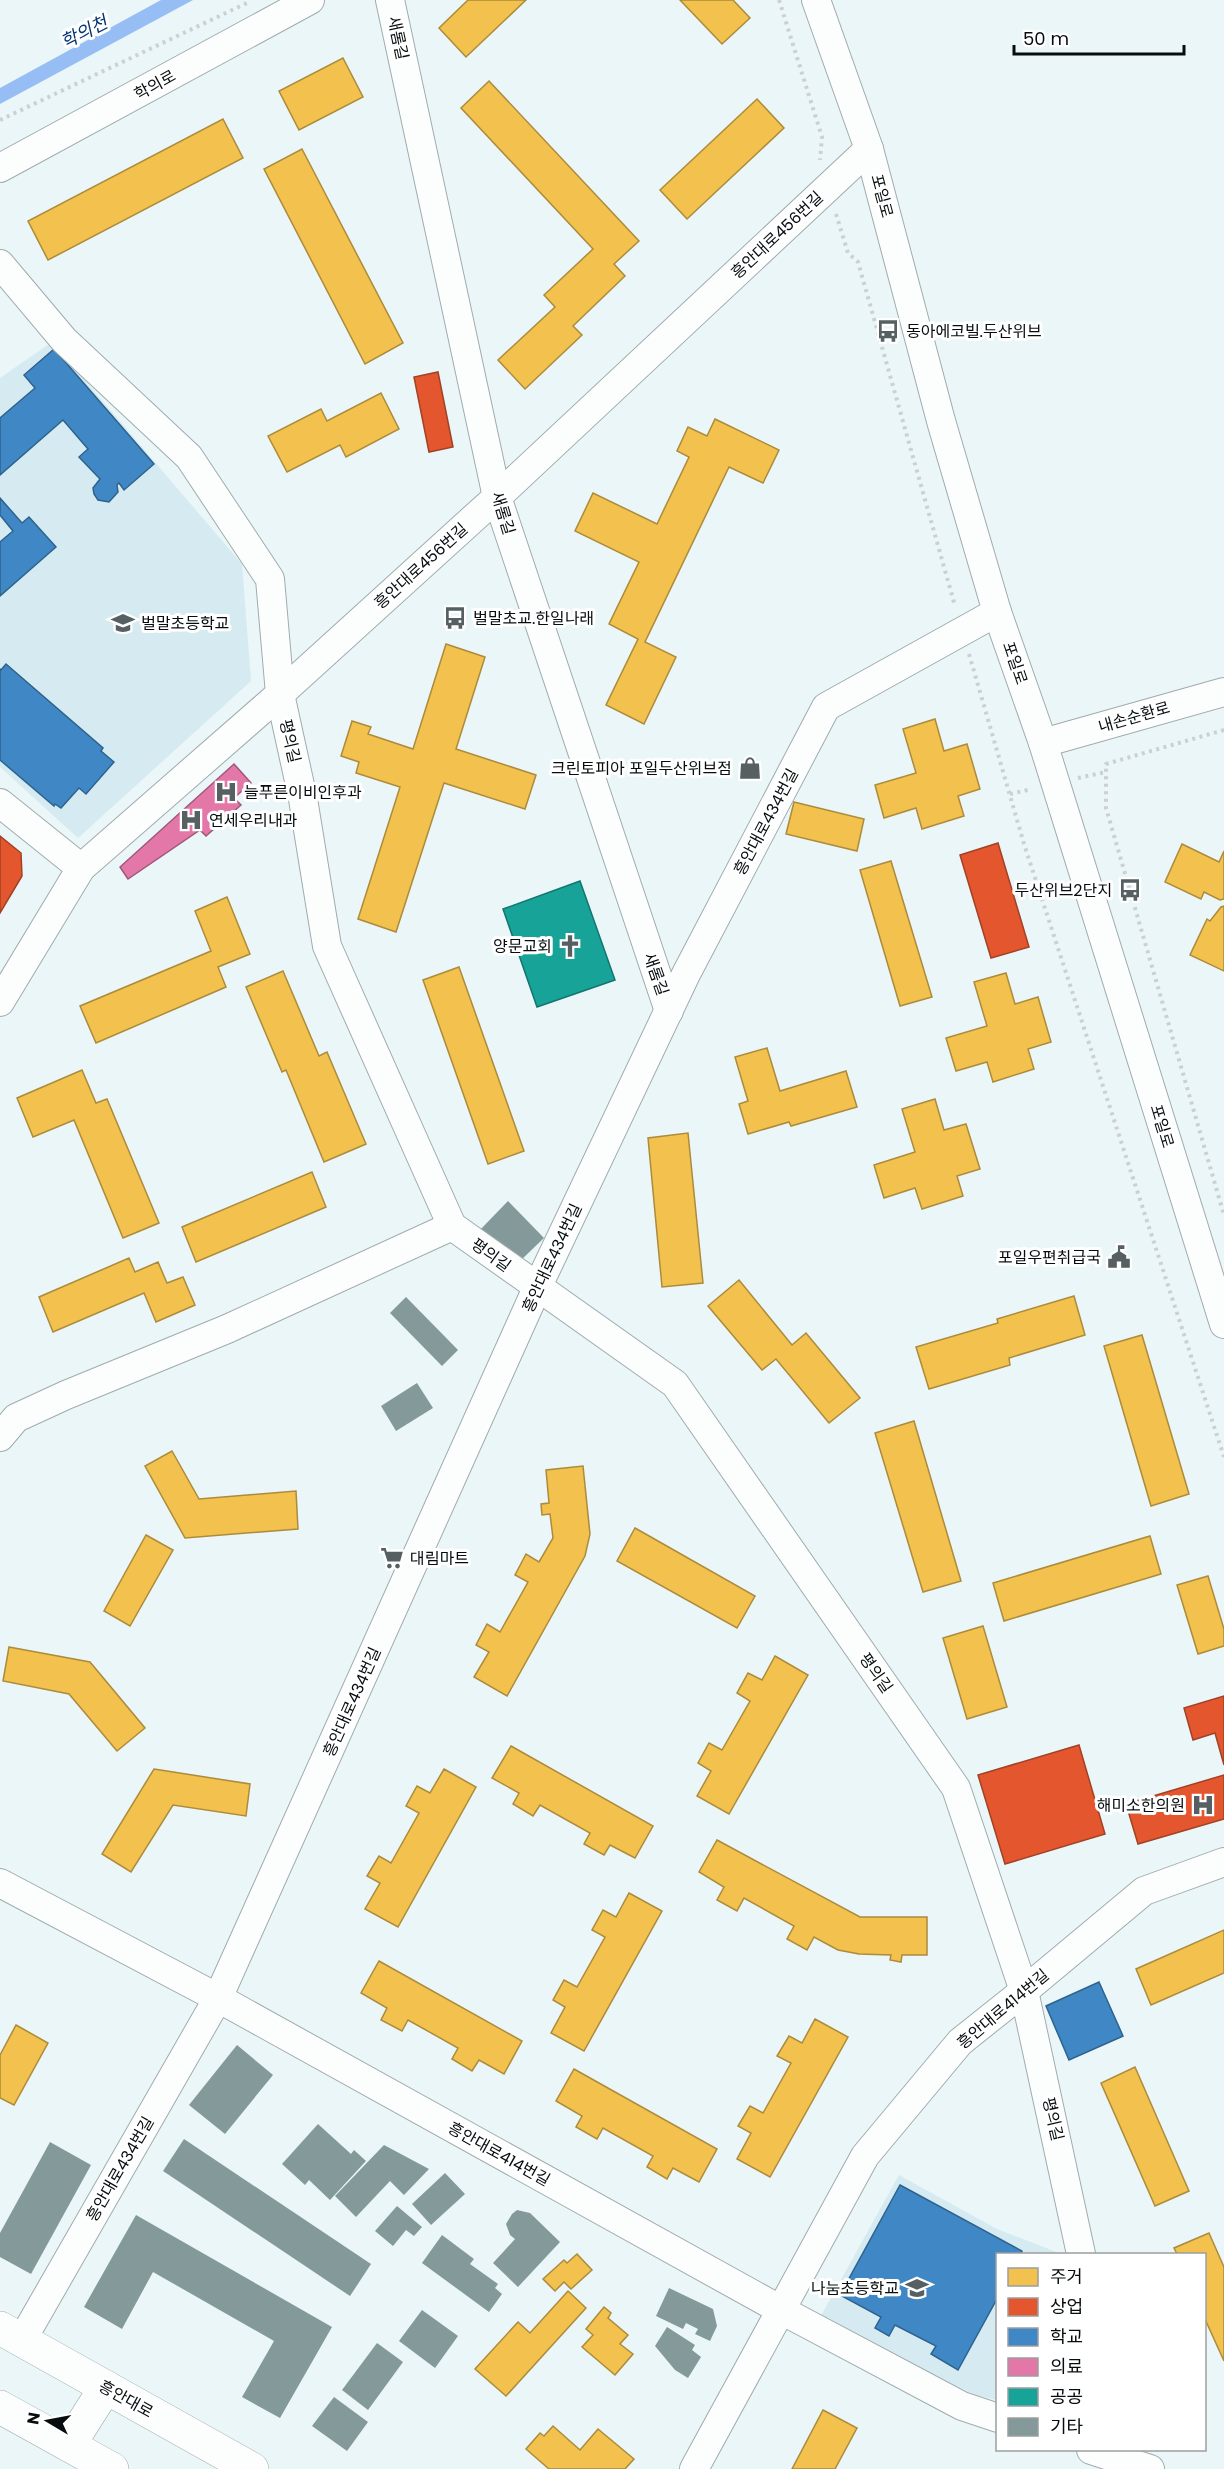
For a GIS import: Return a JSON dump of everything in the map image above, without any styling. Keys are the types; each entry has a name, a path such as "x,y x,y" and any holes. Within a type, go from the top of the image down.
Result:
{"main road":[{"name":"흥안대로","path":"11,2334 252,2469"},
{"path":"69,2445 106,2387"},
{"path":"0,2407 112,2469"}],"street":[{"name":"학의로","path":"0,168 310,0"},
{"name":"새롬길","path":"390,0 497,497 669,1011"},
{"name":"포일로","path":"816,0 869,149 941,421 997,612 1043,742 1224,1324"},
{"name":"흥안대로456번길","path":"0,1002 81,868 280,694 497,497 869,149"},
{"name":"평의길","path":"0,264 64,340 189,457 270,579 280,694 303,799 327,946 452,1226 675,1384 956,1788 1024,1991 1081,2253"},
{"name":"흥안대로434번길","path":"11,2334 218,1998 537,1288 669,1011 826,707 997,612"},
{"name":"내손순환로","path":"1043,742 1224,692"},
{"path":"0,803 81,868"},
{"path":"0,1437 16,1418 227,1329 452,1226"},
{"name":"흥안대로414번길","path":"694,2469 865,2157 960,2042 1144,1891 1224,1862"},
{"path":"0,1883 218,1998"},
{"name":"흥안대로414번길","path":"218,1998 781,2310"},
{"path":"781,2310 962,2406 996,2417"},
{"path":"1094,2451 1150,2469"}],"path":[{"path":"0,120 252,0"},
{"path":"779,0 822,137 820,160 828,188 848,253 858,262 1024,844 1224,1457"},
{"path":"1224,730 1106,764 1106,808 1224,1215"}],"shaded area":[{"name":"벌말초등학교","path":"52,342 242,564 251,681 78,838 0,767 0,378"},
{"name":"나눔초등학교","path":"899,2175 997,2229 1059,2253 996,2253 996,2400 976,2395 818,2321"}],"water":[{"name":"학의천","path":"161,0 193,0 0,104 0,88"}],"building: 주거":[{"path":"468,0 526,0 466,57 439,28"},
{"path":"680,0 733,0 750,18 722,44"},
{"path":"343,58 363,97 299,130 279,91"},
{"path":"489,81 639,241 614,264 625,276 573,326 582,335 525,389 498,360 555,307 544,295 593,249 461,108"},
{"path":"757,99 784,128 687,219 660,190"},
{"path":"223,119 243,158 48,260 28,221"},
{"path":"302,149 403,343 365,364 264,169"},
{"path":"381,393 399,429 346,457 340,445 287,472 268,436 321,409 327,421"},
{"path":"715,419 779,450 763,483 729,467 645,642 676,657 644,724 606,705 638,639 609,624 639,562 575,531 593,493 657,524 689,457 677,451 688,427 707,436"},
{"path":"446,644 485,657 456,749 536,775 525,809 444,783 396,932 358,919 400,787 356,773 359,762 341,756 352,721 371,727 368,734 413,749"},
{"path":"935,719 944,751 967,744 980,789 958,796 964,816 922,829 916,808 884,818 875,785 916,773 903,729"},
{"path":"794,802 864,819 857,851 786,834"},
{"path":"1182,844 1219,862 1224,851 1224,899 1220,900 1204,892 1201,899 1165,882"},
{"path":"891,861 932,997 900,1006 860,870"},
{"path":"227,897 250,954 218,967 226,987 96,1043 80,1006 211,951 195,911"},
{"path":"1224,906 1224,971 1190,955 1207,919 1210,921"},
{"path":"459,967 524,1151 488,1164 423,980"},
{"path":"283,971 319,1056 327,1052 366,1144 324,1162 286,1070 282,1072 246,987"},
{"path":"1006,973 1015,1004 1038,997 1051,1042 1028,1049 1034,1069 993,1082 987,1062 956,1071 946,1038 987,1026 974,982"},
{"path":"767,1048 780,1091 846,1071 857,1107 791,1126 789,1122 748,1134 739,1104 748,1101 735,1057"},
{"path":"82,1070 96,1103 107,1099 159,1223 123,1238 74,1120 33,1137 17,1098"},
{"path":"935,1099 944,1130 966,1124 980,1169 957,1176 963,1196 922,1209 915,1188 884,1198 874,1165 915,1152 902,1109"},
{"path":"688,1133 703,1283 662,1287 648,1138"},
{"path":"312,1172 326,1207 196,1262 182,1227"},
{"path":"129,1258 135,1272 158,1262 167,1283 183,1277 195,1305 156,1322 144,1293 53,1332 39,1297"},
{"path":"739,1280 792,1345 806,1333 860,1398 829,1423 776,1359 762,1370 708,1306"},
{"path":"1074,1296 1085,1335 1009,1358 1010,1365 929,1389 916,1347 998,1323 997,1319"},
{"path":"1142,1335 1189,1494 1151,1506 1104,1346"},
{"path":"914,1421 961,1581 923,1592 875,1433"},
{"path":"172,1451 199,1499 296,1491 298,1529 185,1538 145,1466"},
{"path":"583,1466 590,1534 585,1556 507,1696 474,1677 489,1652 476,1645 487,1624 500,1632 528,1582 515,1575 526,1554 539,1562 553,1538 550,1514 542,1515 541,1504 549,1503 546,1470"},
{"path":"635,1528 755,1596 737,1628 617,1561"},
{"path":"146,1535 173,1550 130,1626 104,1611"},
{"path":"1150,1536 1161,1574 1004,1621 993,1583"},
{"path":"1208,1576 1224,1629 1224,1646 1198,1654 1177,1585"},
{"path":"983,1626 1007,1707 967,1719 943,1638"},
{"path":"9,1647 90,1662 145,1728 117,1751 69,1694 3,1681"},
{"path":"775,1656 808,1675 729,1814 697,1796 711,1771 698,1763 709,1743 722,1750 750,1701 737,1693 748,1673 762,1680"},
{"path":"511,1746 653,1826 635,1858 610,1845 604,1855 584,1844 590,1833 540,1805 533,1816 513,1804 519,1793 492,1778"},
{"path":"154,1769 250,1784 246,1816 173,1805 131,1872 102,1854"},
{"path":"444,1769 476,1787 398,1927 365,1909 380,1883 367,1876 379,1856 391,1863 419,1813 406,1806 417,1786 430,1793"},
{"path":"717,1840 860,1917 927,1917 927,1955 902,1955 901,1962 890,1960 891,1955 859,1954 838,1950 814,1937 807,1950 787,1939 794,1926 744,1898 737,1911 717,1900 724,1887 699,1872"},
{"path":"629,1893 662,1911 584,2051 551,2033 565,2007 553,2000 564,1980 577,1987 605,1937 592,1930 603,1910 616,1917"},
{"path":"1224,1930 1224,1973 1151,2005 1136,1969"},
{"path":"379,1961 522,2041 504,2074 479,2060 472,2071 452,2059 458,2048 408,2020 402,2031 381,2020 387,2008 361,1993"},
{"path":"815,2019 848,2037 770,2177 737,2159 751,2133 738,2126 750,2106 763,2113 791,2063 777,2056 789,2036 802,2043"},
{"path":"16,2025 48,2043 14,2105 0,2098 0,2055"},
{"path":"1135,2067 1189,2191 1155,2206 1101,2083"},
{"path":"574,2069 717,2149 699,2182 673,2168 667,2179 647,2167 653,2156 603,2128 597,2139 576,2127 582,2116 556,2101"},
{"path":"1209,2233 1224,2267 1224,2361 1206,2321 1206,2253 1176,2253 1174,2248"},
{"path":"577,2254 592,2270 571,2289 564,2282 555,2291 543,2279 564,2260 567,2263"},
{"path":"568,2291 586,2308 506,2396 475,2369 518,2322 530,2333"},
{"path":"604,2307 611,2313 608,2318 628,2335 620,2344 633,2354 615,2375 582,2347 593,2335 586,2329"},
{"path":"823,2410 857,2428 835,2469 792,2469"},
{"path":"553,2426 580,2450 598,2429 634,2459 625,2469 549,2469 526,2449 540,2433 544,2436"}],"building: 상업":[{"path":"438,372 453,447 429,452 414,377"},
{"path":"0,836 21,853 22,876 0,913"},
{"path":"998,843 1029,947 991,958 960,855"},
{"path":"1224,1696 1224,1765 1215,1733 1193,1740 1184,1708"},
{"path":"1079,1745 1105,1834 1005,1864 978,1775"},
{"path":"1224,1775 1224,1819 1138,1844 1126,1804"}],"building: 학교":[{"path":"54,349 154,464 124,490 119,483 118,492 109,502 98,500 94,494 93,488 100,479 79,457 88,449 63,420 0,475 0,418 35,388 24,375"},
{"path":"0,498 22,523 29,517 56,547 0,596 0,542 13,531 0,515"},
{"path":"6,664 103,748 101,751 114,762 86,794 79,788 61,808 55,804 54,806 0,760 0,669"},
{"path":"1099,1982 1123,2036 1069,2060 1046,2006"},
{"name":"나눔초등학교","path":"900,2185 1022,2251 1021,2253 996,2253 996,2301 958,2370 931,2354 936,2346 895,2325 889,2336 875,2328 881,2317 840,2295"}],"building: 의료":[{"path":"234,764 251,783 234,798 241,805 206,836 200,830 128,879 120,867"}],"building: 공공":[{"path":"580,881 615,980 537,1007 503,909"}],"building: 기타":[{"path":"508,1201 544,1238 520,1261 478,1232"},
{"path":"406,1297 458,1350 442,1366 390,1313"},
{"path":"417,1383 433,1408 396,1431 381,1406"},
{"path":"237,2045 273,2075 225,2134 189,2105"},
{"path":"318,2124 351,2154 354,2150 366,2161 330,2200 309,2180 305,2185 282,2164"},
{"path":"184,2139 371,2264 350,2296 163,2171"},
{"path":"50,2142 91,2165 31,2274 0,2257 0,2233"},
{"path":"384,2145 429,2169 404,2195 390,2181 356,2217 335,2196"},
{"path":"445,2173 465,2194 431,2225 412,2204"},
{"path":"397,2206 422,2227 414,2236 406,2230 393,2246 375,2231"},
{"path":"517,2210 530,2213 560,2242 518,2287 493,2263 515,2239 510,2235 506,2224"},
{"path":"136,2215 332,2327 280,2418 242,2397 274,2341 153,2272 122,2329 84,2307"},
{"path":"442,2235 474,2259 470,2264 498,2284 495,2288 502,2294 489,2312 422,2263"},
{"path":"669,2288 713,2309 717,2326 710,2341 695,2334 698,2329 686,2323 683,2329 656,2316"},
{"path":"422,2310 458,2336 435,2368 399,2341"},
{"path":"667,2327 695,2345 692,2350 701,2357 688,2378 675,2370 655,2346"},
{"path":"377,2343 403,2362 368,2410 342,2390"},
{"path":"334,2397 368,2422 347,2451 312,2426"}],"place":[{"name":"동아에코빌.두산위브","path":"888,331"},
{"name":"벌말초교.한일나래","path":"455,618"},
{"name":"벌말초등학교","path":"123,623"},
{"name":"크린토피아 포일두산위브점","path":"750,768"},
{"name":"늘푸른이비인후과","path":"226,792"},
{"name":"연세우리내과","path":"191,820"},
{"name":"두산위브2단지","path":"1130,890"},
{"name":"양문교회","path":"570,946"},
{"name":"포일우편취급국","path":"1119,1257"},
{"name":"대림마트","path":"392,1558"},
{"name":"해미소한의원","path":"1203,1805"},
{"name":"나눔초등학교","path":"917,2288"}]}
